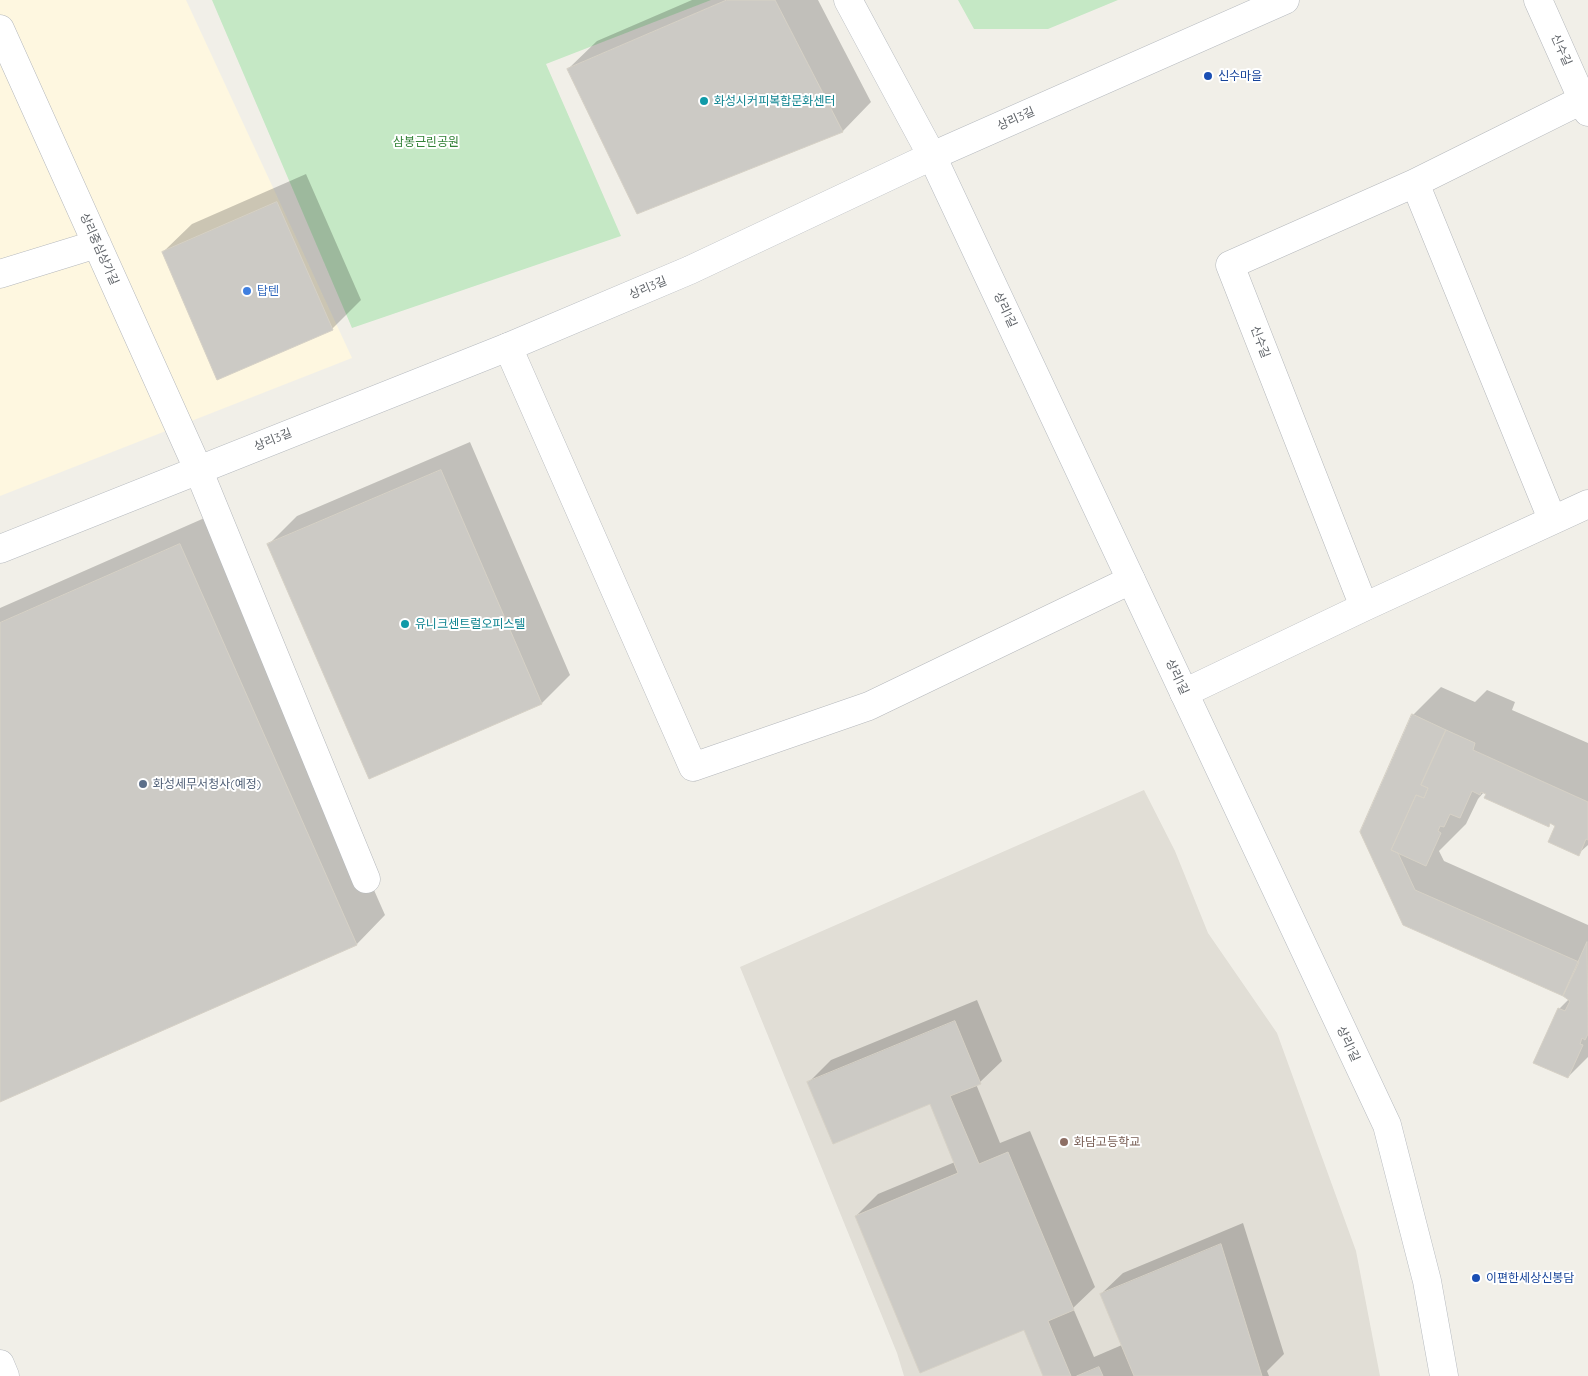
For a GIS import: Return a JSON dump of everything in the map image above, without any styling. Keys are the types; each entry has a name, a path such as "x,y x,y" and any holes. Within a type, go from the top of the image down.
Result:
{"street":[{"name":"상리1길","path":"848,0 932,156 1386,1125 1427,1281 1444,1376"},
{"name":"상리3길","path":"0,549 508,347 690,270 932,156 1285,0"},
{"name":"신수길","path":"1364,607 1230,265 1414,183 1586,103 1538,0"},
{"name":"상리중심상가길","path":"0,29 198,469 366,879"},
{"path":"1414,183 1552,519"},
{"path":"0,274 97,244"},
{"path":"508,347 693,768 869,706 1131,580"},
{"path":"1184,693 1552,519 1588,504"},
{"path":"0,1364 5,1376"}],"shaded area":[{"path":"0,0 186,0 352,358 0,496"},
{"name":"화담고등학교","path":"1144,790 1175,851 1208,933 1277,1033 1356,1251 1380,1376 904,1376 897,1353 740,967"}],"green space":[{"name":"삼봉근린공원","path":"212,0 711,0 546,64 621,236 352,328"},
{"path":"958,0 1118,0 1048,29 974,29"}],"building":[{"name":"화성시커피복합문화센터","path":"727,0 775,0 843,132 637,214 567,69"},
{"name":"탑텐","path":"277,202 333,330 217,380 162,252"},
{"name":"유니크센트럴오피스텔","path":"441,470 542,704 369,779 267,544"},
{"name":"화성세무서청사(예정)","path":"180,544 357,945 0,1102 0,623"},
{"path":"1412,714 1446,730 1421,785 1428,788 1424,798 1416,795 1391,850 1398,853 1415,890 1579,962 1563,996 1403,925 1360,832"},
{"path":"1446,730 1475,743 1473,750 1588,802 1588,840 1586,839 1579,856 1548,842 1555,826 1550,823 1549,827 1484,798 1486,794 1481,792 1480,795 1472,791 1460,818 1450,814 1444,827 1440,826 1438,831 1441,833 1426,866 1391,850 1416,795 1424,798 1428,788 1421,785"},
{"path":"1587,942 1588,1034 1585,1040 1582,1038 1580,1044 1583,1045 1568,1078 1533,1063 1558,1008 1565,1011 1570,1001 1563,996"},
{"path":"955,1021 981,1084 950,1096 979,1164 1008,1152 1074,1310 1048,1321 1071,1376 1043,1376 1024,1330 920,1373 855,1216 958,1173 930,1104 833,1144 807,1082"},
{"path":"1221,1244 1262,1376 1134,1376 1100,1294"},
{"path":"1099,1367 1103,1376 1077,1376"}],"place":[{"name":"신수마을","path":"1208,76"},
{"name":"화성시커피복합문화센터","path":"704,101"},
{"name":"탑텐","path":"247,291"},
{"name":"유니크센트럴오피스텔","path":"405,624"},
{"name":"화성세무서청사(예정)","path":"143,784"},
{"name":"화담고등학교","path":"1064,1142"},
{"name":"이편한세상신봉담","path":"1476,1278"}]}
